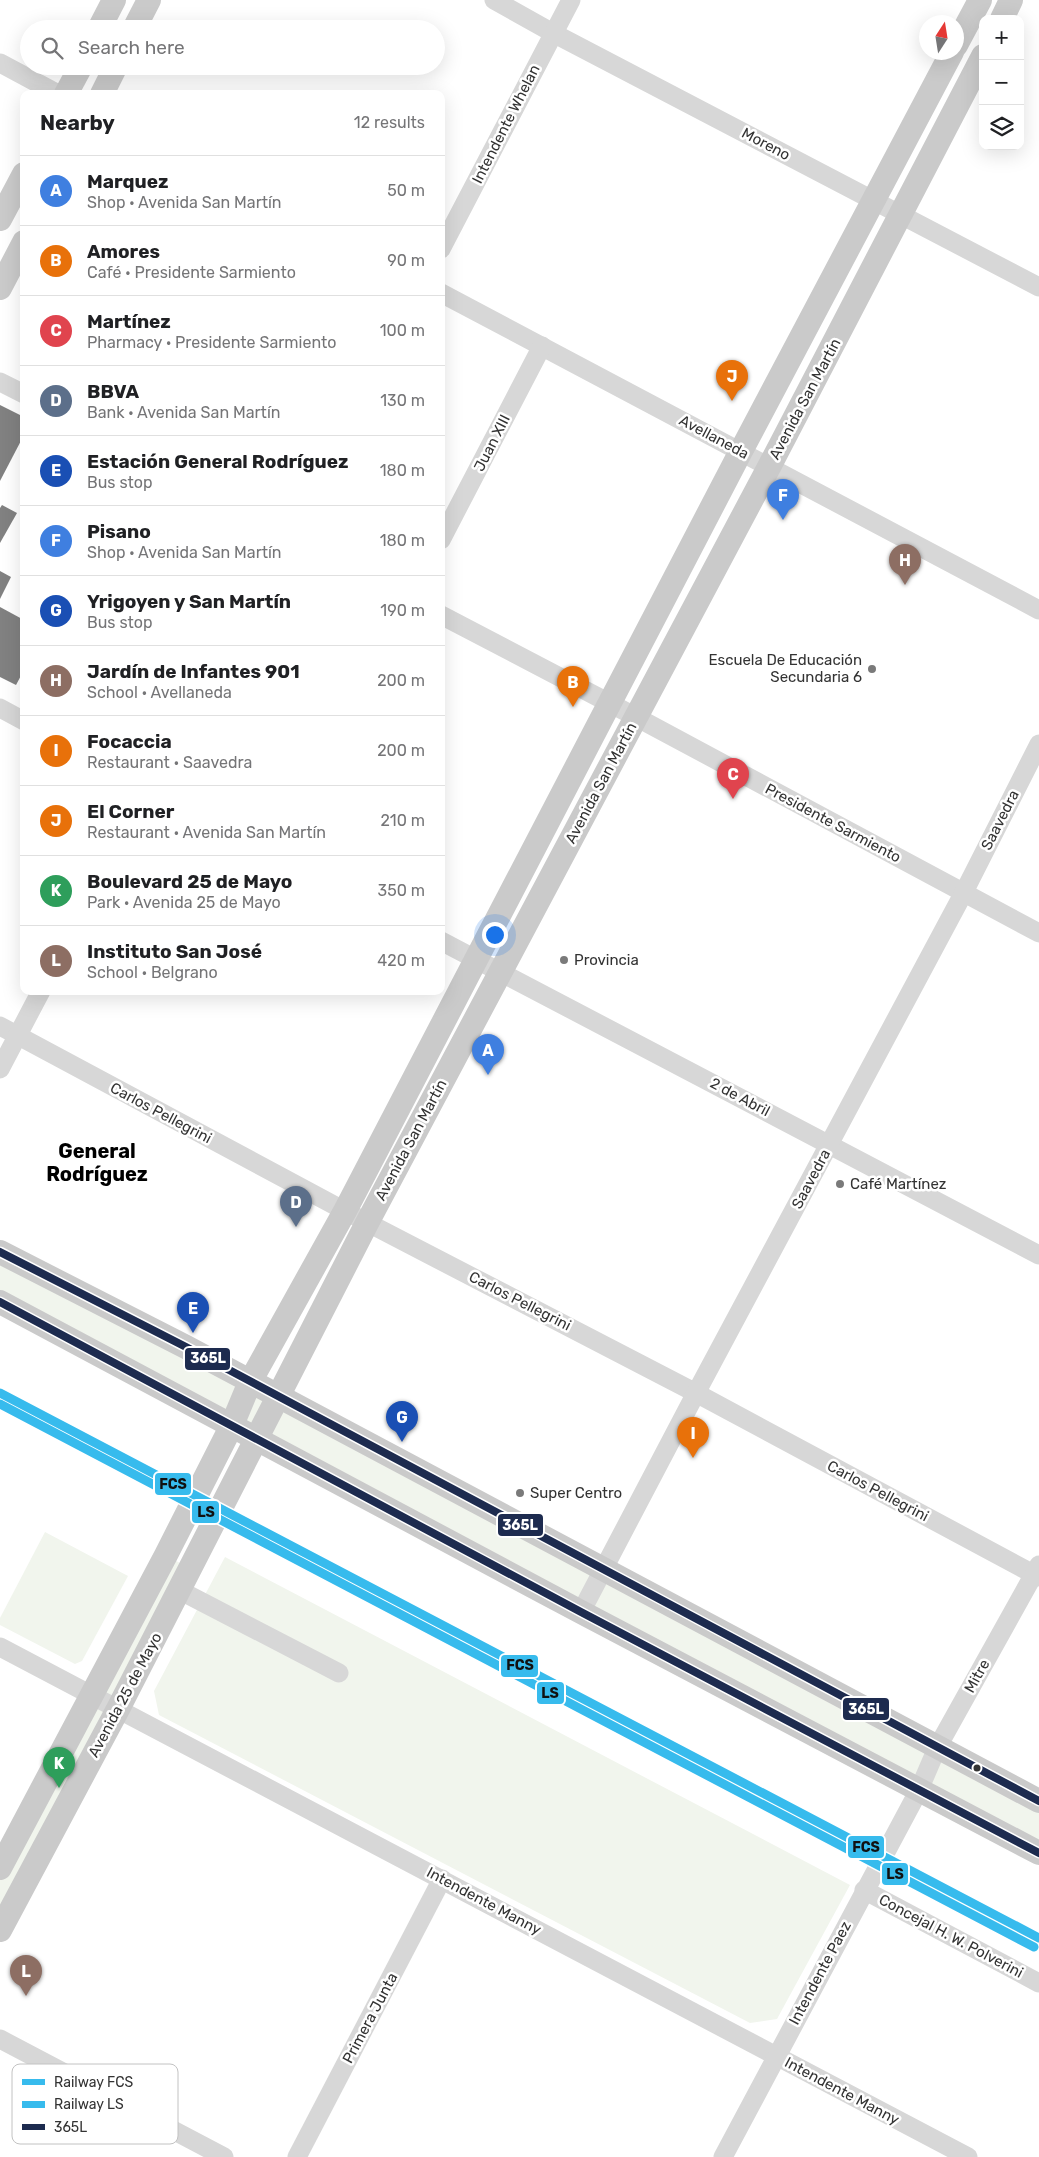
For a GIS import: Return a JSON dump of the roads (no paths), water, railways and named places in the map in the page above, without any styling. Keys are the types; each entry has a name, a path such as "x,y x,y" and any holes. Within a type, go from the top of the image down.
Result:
{"main road":[{"path":"104,20 114,0"},
{"path":"139,20 149,0"},
{"path":"964,30 980,0"},
{"path":"1004,15 1011,0"},
{"name":"Avenida San Martín","path":"194,1497 232,1425 250,1382 345,1211 611,704 741,451 948,60"},
{"name":"Avenida San Martín","path":"219,1510 367,1223 769,467 981,60"},
{"path":"68,90 76,75"},
{"path":"104,90 112,75"},
{"path":"0,219 20,182"},
{"path":"0,288 20,250"},
{"path":"0,1252 250,1382 1039,1801"},
{"path":"0,1302 1039,1853"},
{"name":"Avenida 25 de Mayo","path":"0,1868 166,1555 194,1497"},
{"name":"Avenida 25 de Mayo","path":"0,1930 118,1709 219,1510"}],"street":[{"name":"Moreno","path":"494,0 553,33 1039,287"},
{"name":"Intendente Whelan","path":"445,241 571,0"},
{"path":"0,64 20,74"},
{"path":"21,75 50,90"},
{"name":"Avellaneda","path":"445,295 1039,610"},
{"name":"Juan XIII","path":"445,530 542,346"},
{"path":"0,382 20,392"},
{"name":"Presidente Sarmiento","path":"445,617 636,716 963,894 1039,933"},
{"path":"0,708 20,719"},
{"name":"Saavedra","path":"582,1612 696,1393 963,894 1039,744"},
{"name":"2 de Abril","path":"445,943 1039,1255"},
{"path":"0,1069 38,995"},
{"name":"Carlos Pellegrini","path":"0,1026 367,1223 1037,1572"},
{"name":"Mitre","path":"919,1790 937,1748 1037,1572"},
{"path":"179,1590 338,1673"},
{"name":"Intendente Manny","path":"0,1647 968,2157"},
{"name":"Intendente Paez","path":"723,2157 919,1790"},
{"name":"Primera Junta","path":"297,2157 442,1879"},
{"name":"Concejal H. W. Polverini","path":"864,1890 1039,1983"},
{"path":"0,2039 47,2064"},
{"path":"178,2133 224,2157"}],"rail line":[{"name":"FCS","path":"0,1393 1039,1938"},
{"name":"LS","path":"0,1404 1034,1947"}],"place":[{"name":"El Corner","path":"732,401"},
{"name":"Pisano","path":"783,520"},
{"name":"Jardín de Infantes 901","path":"905,585"},
{"name":"Escuela De Educación Secundaria 6","path":"872,669"},
{"name":"Amores","path":"573,707"},
{"name":"Martínez","path":"733,799"},
{"name":"Provincia","path":"564,960"},
{"name":"Marquez","path":"488,1075"},
{"name":"Café Martínez","path":"840,1184"},
{"name":"BBVA","path":"296,1227"},
{"name":"Estación General Rodríguez","path":"193,1333"},
{"name":"Yrigoyen y San Martín","path":"402,1442"},
{"name":"Focaccia","path":"693,1458"},
{"name":"Super Centro","path":"520,1493"},
{"name":"Boulevard 25 de Mayo","path":"59,1788"},
{"name":"Instituto San José","path":"26,1996"}],"district":[{"name":"General Rodríguez","path":"97,1162"}]}
